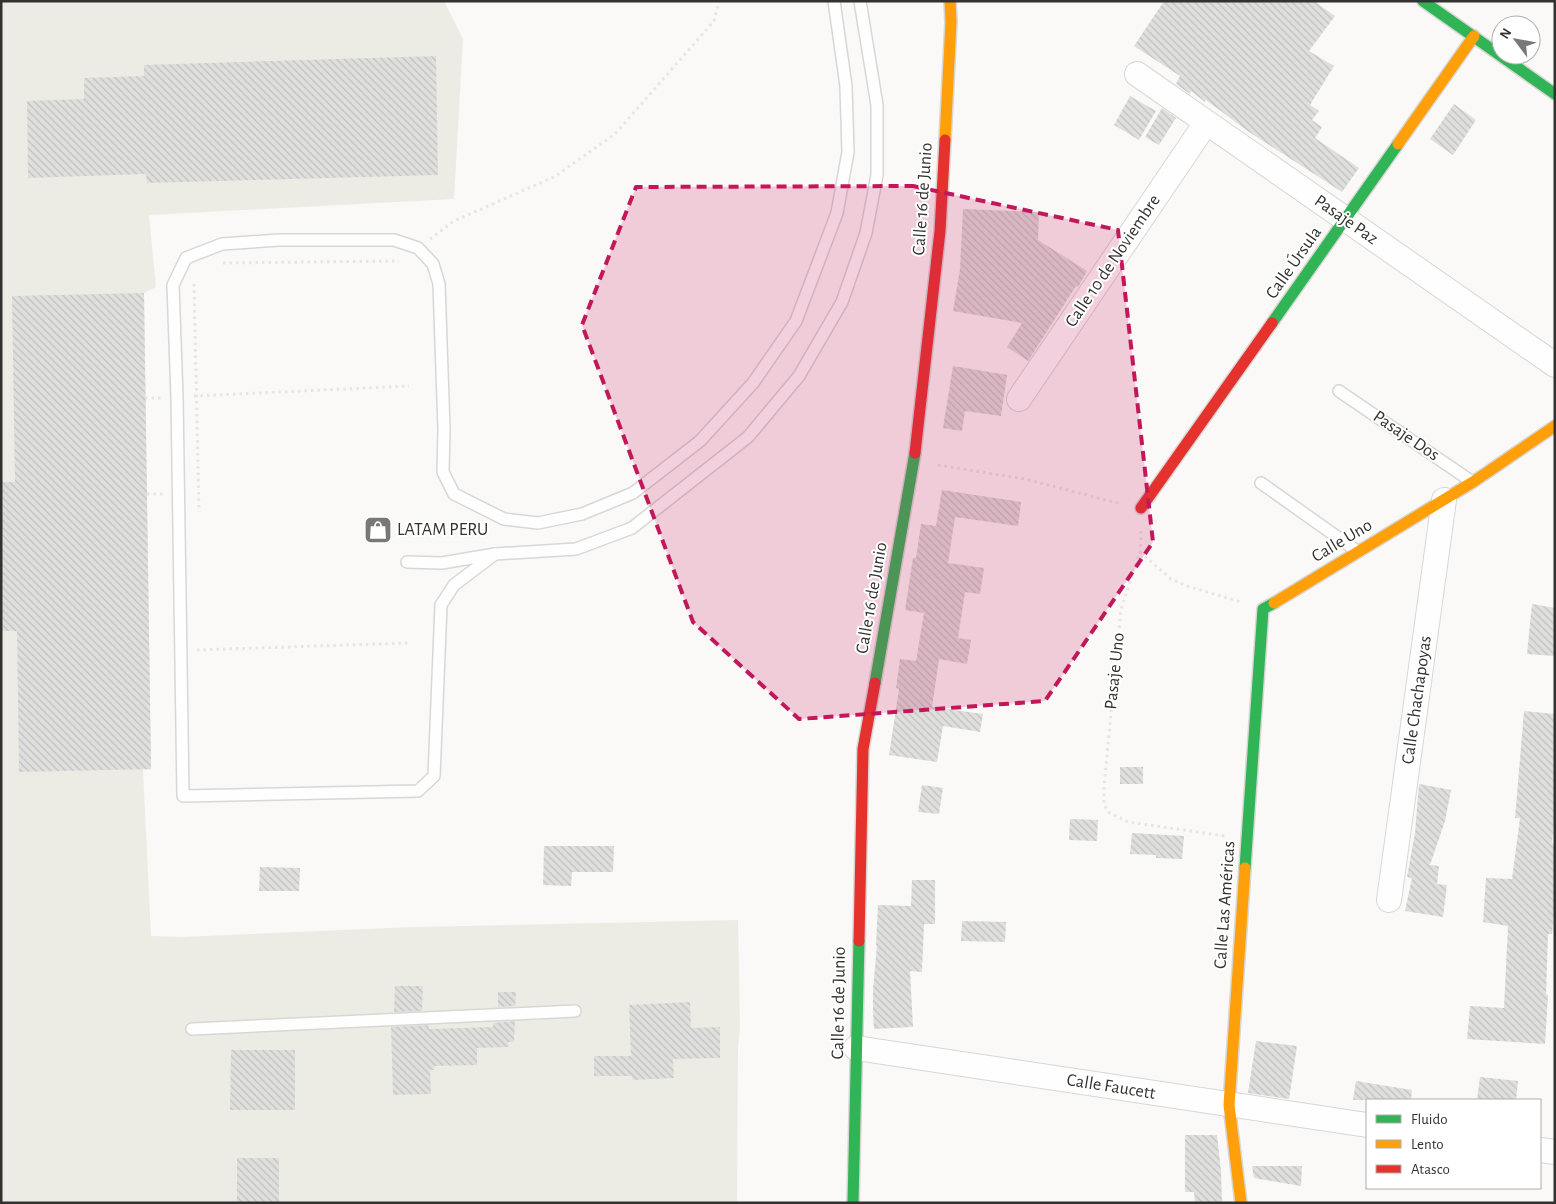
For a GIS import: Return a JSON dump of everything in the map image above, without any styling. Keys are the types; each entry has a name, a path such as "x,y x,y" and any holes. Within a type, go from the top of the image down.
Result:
{"street":[{"name":"Calle 16 de Junio","path":"853,1203 863,749 914,461 940,231 951,22 950,1"},
{"path":"1423,1 1555,94"},
{"name":"Calle Úrsula","path":"1141,508 1474,36"},
{"name":"Pasaje Paz","path":"1137,74 1555,365"},
{"name":"Calle 10 de Noviembre","path":"1019,399 1206,123"},
{"name":"Calle Uno","path":"1263,609 1473,482 1555,426"},
{"name":"Calle Chachapoyas","path":"1389,900 1444,500"},
{"name":"Calle Las Américas","path":"1241,1203 1229,1105 1263,609"},
{"name":"Calle Faucett","path":"856,1048 1366,1125"},
{"path":"1541,1150 1555,1152"}],"lane":[{"path":"495,554 454,585 441,605 434,776 418,791 183,796 177,397 173,285 186,258 222,244 279,240 394,240 418,248 433,264 439,284 444,430 443,472 454,494 504,519 538,523 582,514 633,493 700,441 753,384 796,321 837,213 848,152 846,86 834,1"},
{"path":"407,562 442,563 495,554 576,549 632,528 748,437 799,376 842,302 866,233 877,175 877,105 860,1"},
{"name":"Pasaje Dos","path":"1339,391 1473,482"},
{"path":"1261,483 1358,552"},
{"path":"192,1029 575,1011"}],"path":[{"path":"214,263 401,261 406,259 454,221 554,177 615,134 714,21 719,1"},
{"path":"180,271 194,273 199,512"},
{"path":"145,398 408,386"},
{"path":"914,461 1026,479 1141,508"},
{"name":"Pasaje Uno","path":"1141,508 1140,552 1121,609 1104,804 1108,812 1128,822 1247,840"},
{"path":"1140,552 1171,579 1187,586 1263,609"},
{"path":"181,651 408,643"}],"highlighted area":[{"path":"913,186 1118,230 1153,542 1045,701 799,719 693,622 582,325 636,187"}],"shaded area":[{"path":"1,1 444,1 463,39 454,199 149,215 156,287 144,293 151,769 143,770 151,936 181,937 413,927 738,920 740,1028 738,1048 737,1203 1,1203"}],"building":[{"path":"1164,1 1314,1 1335,16 1309,51 1334,66 1310,105 1319,111 1312,120 1322,127 1315,138 1359,168 1342,192 1249,132 1206,100 1205,102 1191,91 1190,94 1176,84 1180,76 1134,46"},
{"path":"436,56 438,175 147,183 146,174 28,178 27,101 84,99 84,78 144,76 144,65"},
{"path":"1130,96 1156,111 1139,140 1114,125"},
{"path":"1454,104 1476,120 1453,155 1430,139"},
{"path":"1162,108 1176,118 1159,145 1145,137"},
{"path":"963,209 1039,212 1038,240 1087,271 1028,361 1007,347 1022,323 953,311 960,269"},
{"path":"144,293 151,769 19,772 17,631 1,631 1,482 15,482 12,296"},
{"path":"953,366 1007,375 1001,416 965,411 962,431 943,428"},
{"path":"942,490 1021,502 1018,526 955,517 948,563 984,568 980,594 965,592 958,638 971,640 967,664 939,659 932,707 983,714 980,732 943,726 937,762 889,755 899,689 896,688 900,659 916,661 924,613 905,610 913,558 916,558 921,524 936,526"},
{"path":"1532,604 1555,608 1555,656 1527,654"},
{"path":"1524,711 1555,714 1555,814 1552,843 1555,844 1555,904 1552,934 1548,934 1546,994 1548,995 1545,1044 1467,1039 1470,1006 1504,1008 1508,926 1483,922 1486,878 1512,879 1520,818 1515,818"},
{"path":"1120,767 1143,767 1143,784 1120,784"},
{"path":"1419,784 1451,790 1445,821 1430,865 1439,866 1437,884 1447,885 1443,917 1405,911 1412,878 1407,877 1415,833"},
{"path":"922,785 943,788 939,814 918,812"},
{"path":"1070,819 1098,820 1097,841 1069,840"},
{"path":"1132,833 1184,836 1182,859 1130,854"},
{"path":"544,846 614,846 613,872 572,872 571,886 543,885"},
{"path":"260,867 300,868 299,891 259,891"},
{"path":"912,880 935,880 935,924 924,924 922,972 910,971 913,1027 874,1029 873,990 878,905 911,906"},
{"path":"962,921 1006,922 1005,942 961,941"},
{"path":"395,986 423,986 422,1011 394,1012"},
{"path":"498,992 516,992 515,1006 498,1007"},
{"path":"690,1002 691,1028 720,1027 720,1058 673,1059 674,1078 633,1080 632,1076 594,1076 594,1056 631,1056 629,1005"},
{"path":"515,1021 514,1042 508,1042 509,1047 477,1048 477,1065 434,1066 434,1070 430,1070 431,1094 393,1095 391,1027 429,1025 429,1029 493,1027 493,1023"},
{"path":"1256,1041 1297,1046 1289,1099 1248,1093"},
{"path":"231,1050 295,1050 295,1110 230,1110"},
{"path":"1480,1077 1518,1081 1516,1099 1477,1099"},
{"path":"1356,1081 1412,1090 1411,1099 1353,1100"},
{"path":"1185,1135 1217,1135 1222,1203 1195,1203 1194,1192 1185,1192"},
{"path":"237,1158 279,1158 279,1203 237,1203"},
{"path":"1252,1166 1302,1166 1301,1186 1254,1178"}],"traffic: fast":[{"path":"1423,1 1555,94"},
{"path":"1272,323 1398,144"},
{"path":"875,683 915,453"},
{"path":"1245,868 1263,609 1274,603"},
{"path":"853,1203 859,941"}],"traffic: slow":[{"path":"945,140 951,22 950,1"},
{"path":"1398,144 1474,36"},
{"path":"1274,603 1473,482 1555,426"},
{"path":"1241,1203 1229,1105 1245,868"}],"traffic: jam":[{"path":"915,453 940,231 945,140"},
{"path":"1141,508 1272,323"},
{"path":"859,941 863,749 875,683"}],"place":[{"name":"LATAM PERU","path":"378,530"}]}
